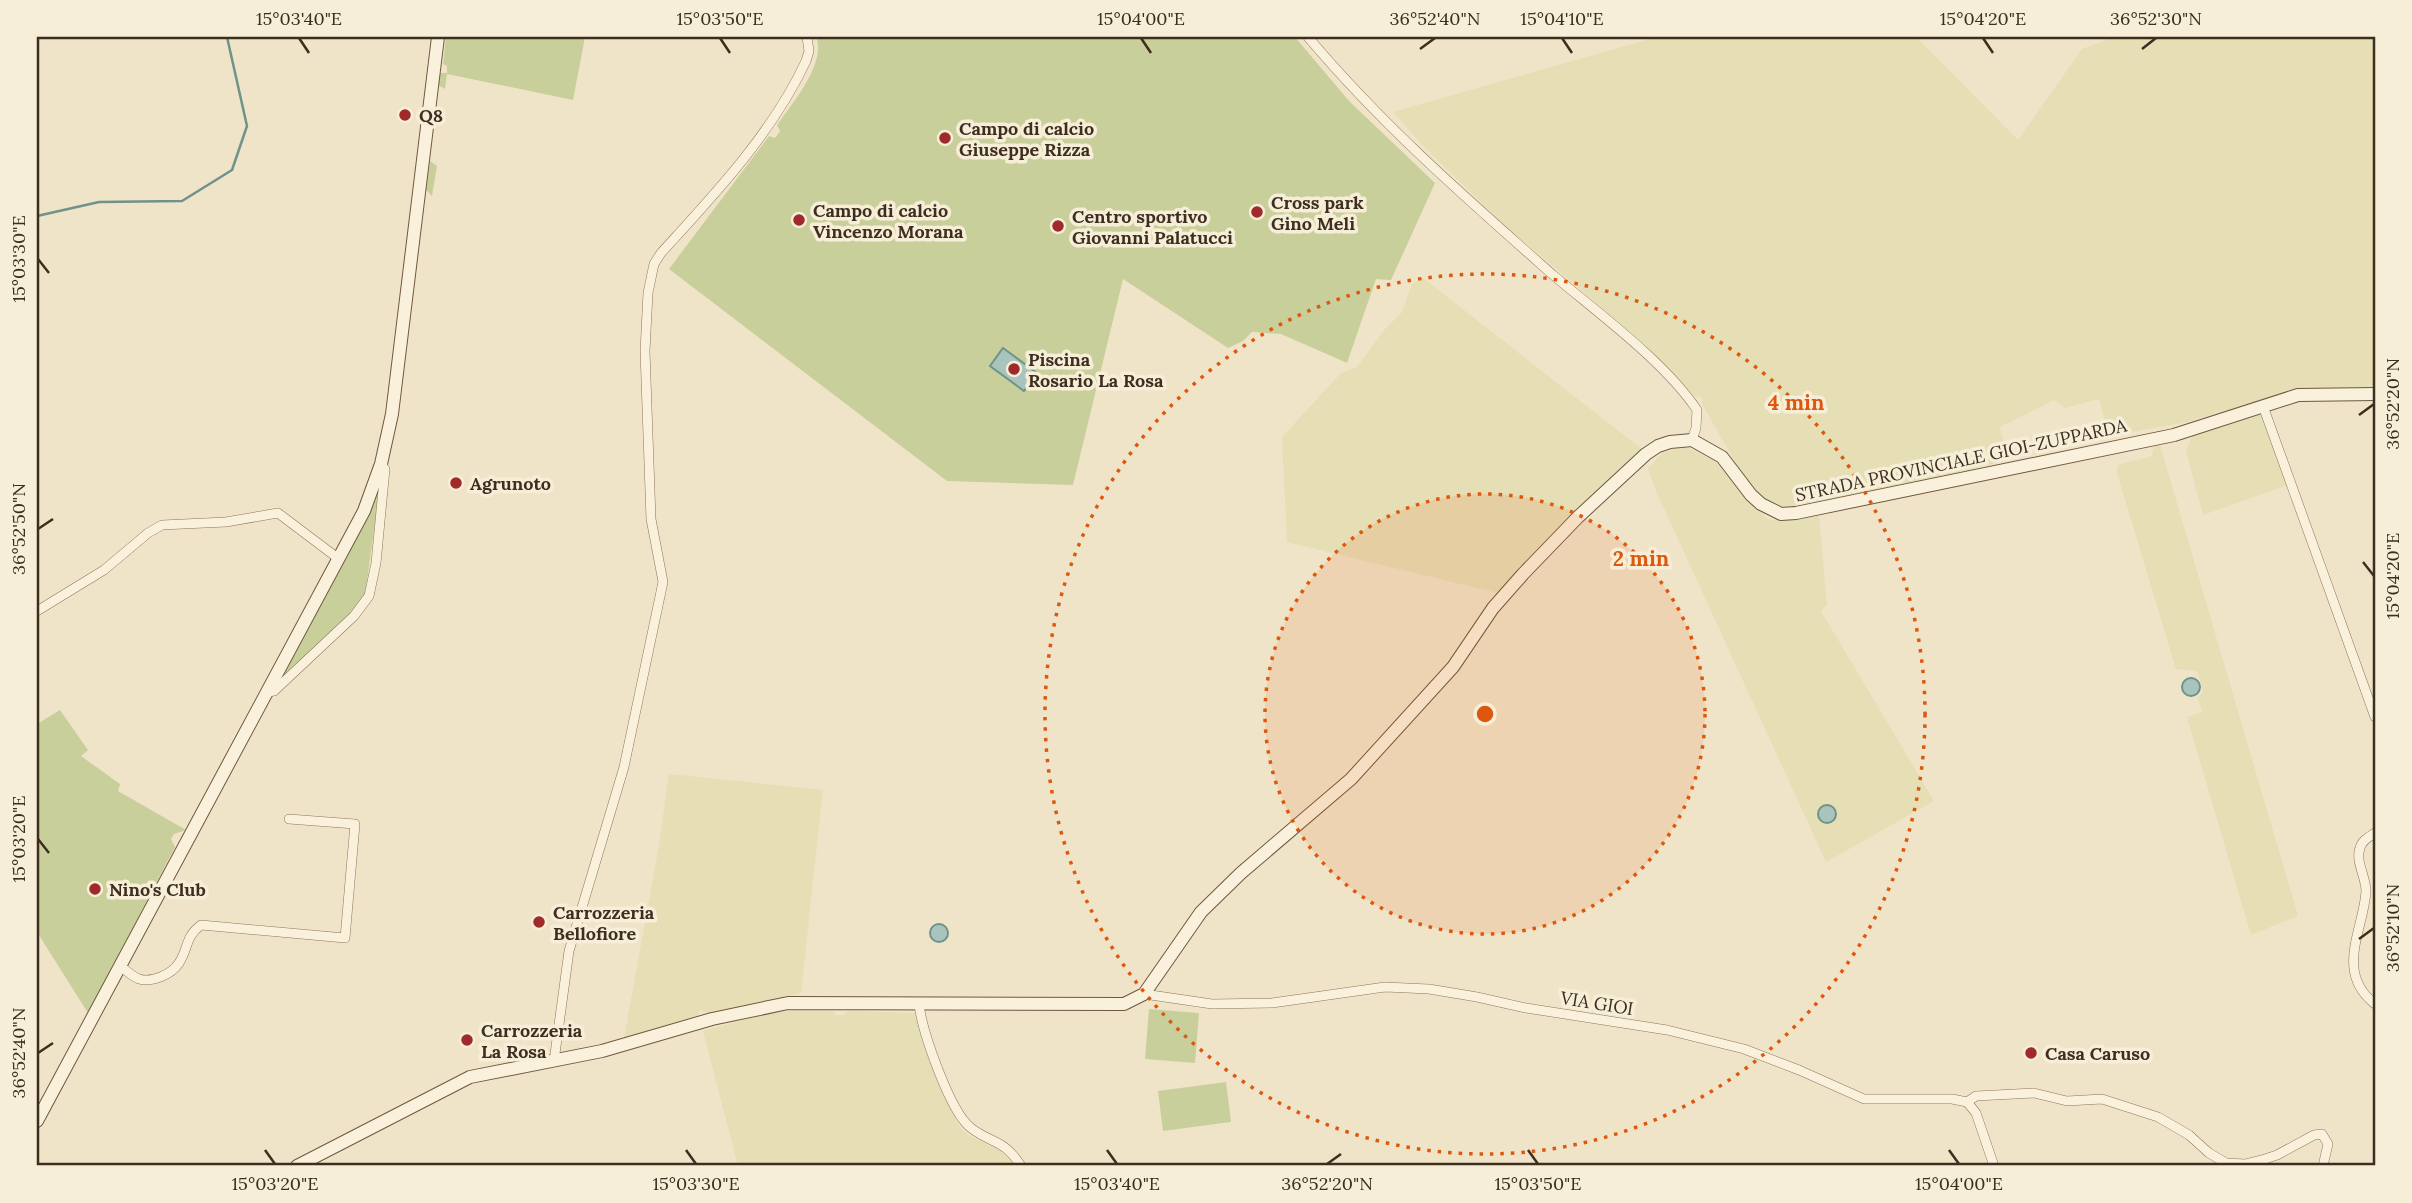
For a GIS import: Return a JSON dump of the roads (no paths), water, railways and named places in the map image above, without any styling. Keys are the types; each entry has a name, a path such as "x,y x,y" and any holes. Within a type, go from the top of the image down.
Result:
{"street":[{"path":"37,1121 364,510 381,464 392,414 438,37"},
{"path":"554,1061 569,951 624,767 663,582 651,519 646,398 648,293 654,264 723,185 767,126 806,61 807,37"},
{"path":"297,1166 470,1077 489,1071 602,1051 712,1019 788,1003 1124,1004 1144,994 1201,912 1241,873 1351,779 1453,667 1493,608 1578,517 1658,446 1692,440 1697,410 1656,364 1452,186 1377,114 1308,37"},
{"name":"STRADA PROVINCIALE GIOI-ZUPPARDA","path":"1692,440 1722,457 1761,504 1780,514 1796,513 2174,435 2298,395 2375,394"},
{"path":"2263,406 2375,717"},
{"path":"266,693 274,691 354,616 369,596 376,563 385,469 381,464"},
{"path":"37,611 104,570 148,533 162,525 226,522 278,513 339,559"},
{"path":"120,966 138,979 152,980 169,973 178,964 190,934 201,925 345,938 355,824 289,819"},
{"path":"2375,833 2359,848 2366,895 2353,948 2360,986 2363,993 2375,1004"},
{"name":"VIA GIOI","path":"1144,994 1212,1004 1272,1003 1385,987 1429,989 1527,1009 1667,1030 1744,1049 1864,1099 1952,1099 1967,1102 1976,1096 2034,1093 2067,1101 2102,1098 2158,1117 2189,1135 2209,1153 2226,1163 2245,1164 2265,1159 2314,1135 2322,1134 2328,1144 2323,1166"},
{"path":"919,1004 920,1018 947,1090 961,1118 971,1128 1010,1150 1021,1166"},
{"path":"1967,1102 1976,1113 1994,1166"}],"water":[{"name":"Piscina Rosario La Rosa","path":"1003,348 1037,373 1024,391 990,366"},
{"path":"2187,678 2195,678 2200,687 2198,694 2187,696 2182,691 2182,683"},
{"path":"1827,805 1833,808 1836,814 1833,820 1827,823 1821,820 1818,814 1821,808"},
{"path":"939,924 945,927 948,933 945,939 939,942 933,939 930,933 933,927"}],"waterway":[{"path":"37,216 99,202 182,201 232,170 247,126 227,37"}],"place":[{"name":"Q8","path":"405,115"},
{"name":"Campo di calcio Giuseppe Rizza","path":"945,138"},
{"name":"Cross park Gino Meli","path":"1257,212"},
{"name":"Campo di calcio Vincenzo Morana","path":"799,220"},
{"name":"Centro sportivo Giovanni Palatucci","path":"1058,226"},
{"name":"Piscina Rosario La Rosa","path":"1014,369"},
{"name":"Agrunoto","path":"456,483"},
{"name":"Nino's Club","path":"95,889"},
{"name":"Carrozzeria Bellofiore","path":"539,922"},
{"name":"Carrozzeria La Rosa","path":"467,1040"},
{"name":"Casa Caruso","path":"2031,1053"}]}
